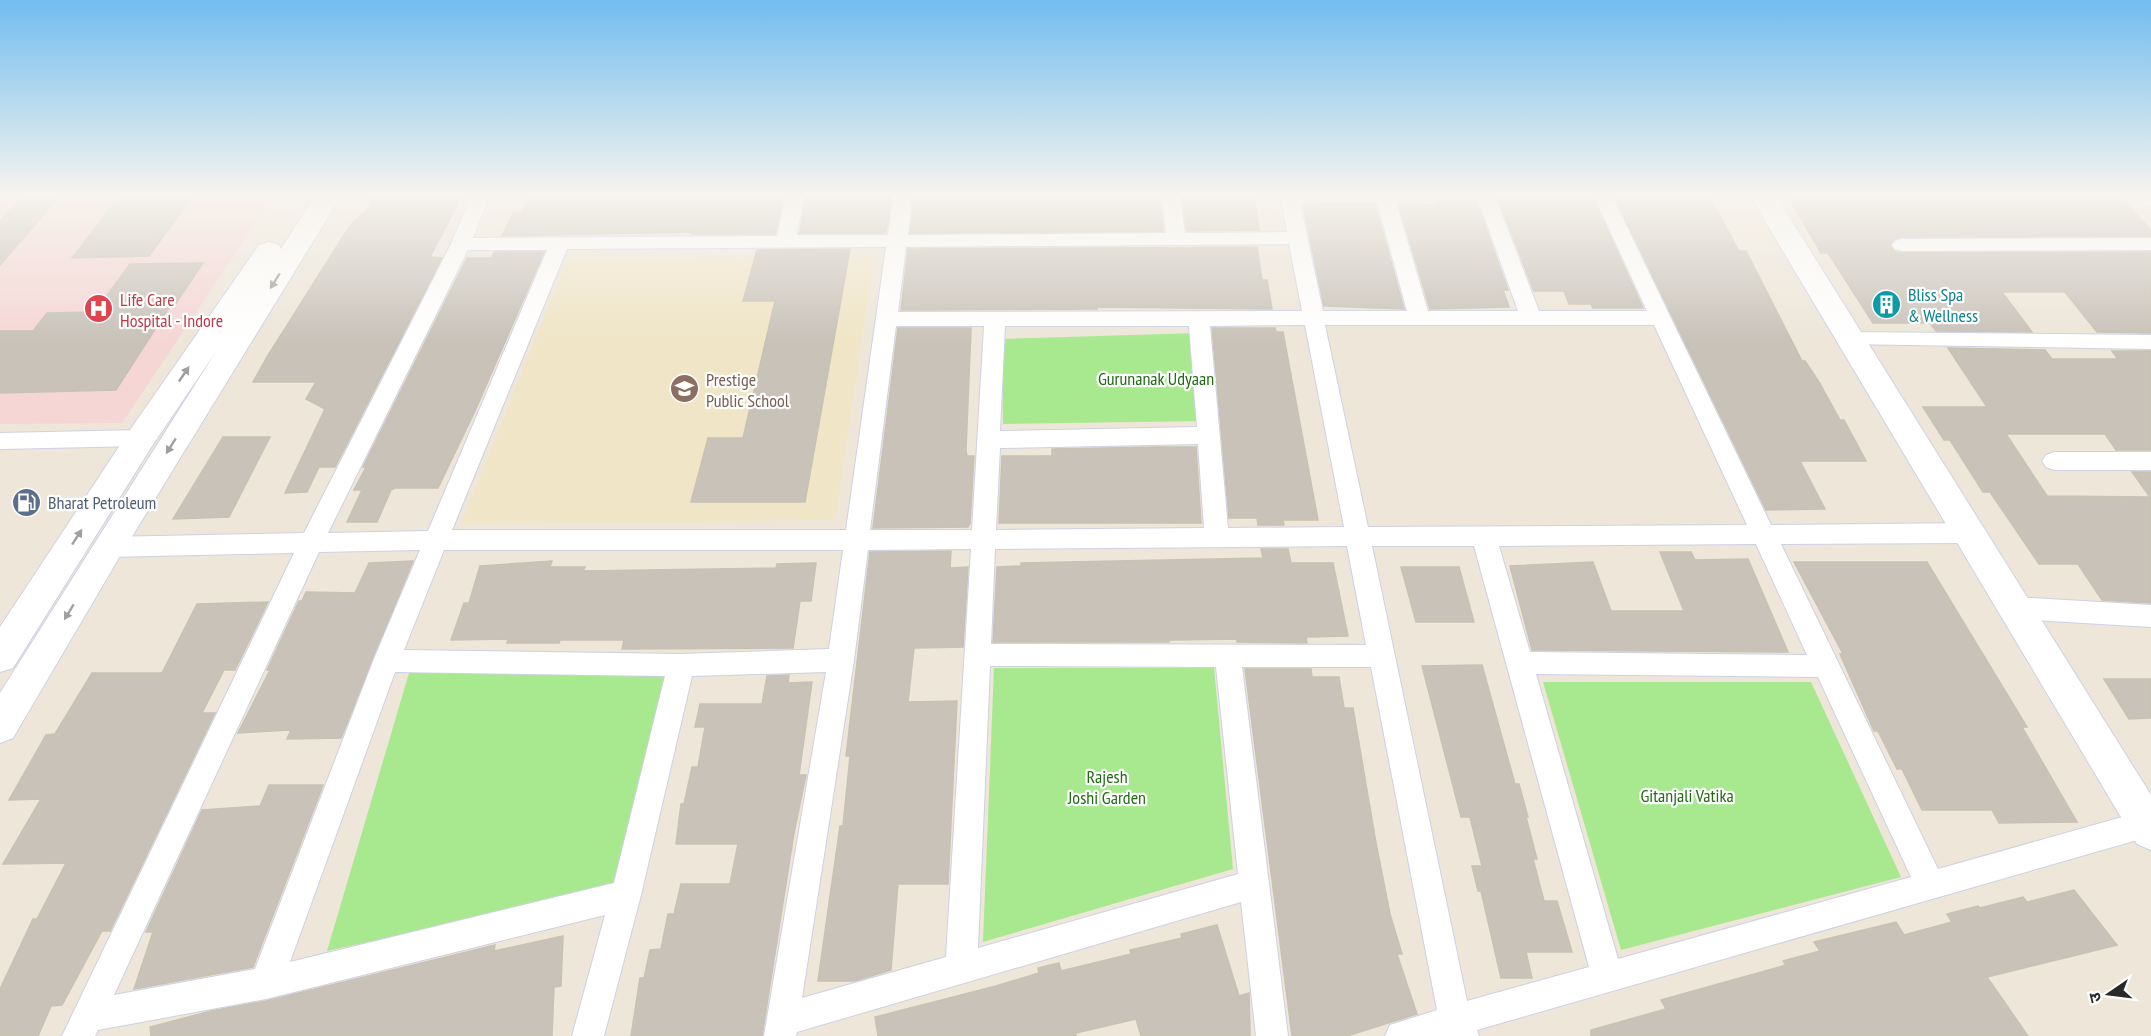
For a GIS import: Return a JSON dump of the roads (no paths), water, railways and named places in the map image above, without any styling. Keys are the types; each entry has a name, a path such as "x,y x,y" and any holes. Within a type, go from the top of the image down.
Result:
{"main road":[{"path":"0,657 141,438 273,244"},
{"path":"0,726 298,244"},
{"path":"1792,244 2149,827"}],"street":[{"path":"82,1026 312,541 461,244"},
{"path":"266,983 386,661 559,244"},
{"path":"896,244 841,660 781,1028 961,968 1255,884"},
{"path":"1298,244 1459,1028"},
{"path":"1399,244 1420,320"},
{"path":"1503,244 1531,318"},
{"path":"1626,244 1930,885"},
{"path":"1902,245 2065,244"},
{"path":"886,319 1661,318"},
{"path":"961,968 995,319"},
{"path":"1199,319 1217,538"},
{"path":"1850,339 2151,342"},
{"path":"989,440 1209,435"},
{"path":"0,441 141,438"},
{"path":"2054,460 2151,461"},
{"path":"108,548 312,541 436,540 857,540 1969,533"},
{"path":"1484,536 1608,977"},
{"path":"2014,608 2151,616"},
{"path":"977,655 1382,656"},
{"path":"1228,656 1272,1036"},
{"path":"386,661 681,665 841,660"},
{"path":"1520,663 1825,666"},
{"path":"588,1036 626,895 681,665"},
{"path":"1401,1036 1459,1028 1608,977 1930,885 2149,827"},
{"path":"82,1026 626,895"}],"place":[{"name":"Bliss Spa & Wellness","path":"1887,304"},
{"name":"Life Care Hospital - Indore","path":"99,309"},
{"name":"Prestige Public School","path":"685,389"},
{"name":"Bharat Petroleum","path":"27,502"}],"park label":[{"name":"Gurunanak Udyaan","path":"1156,378"},
{"name":"Rajesh Joshi Garden","path":"1107,786"},
{"name":"Gitanjali Vatika","path":"1687,795"}]}
